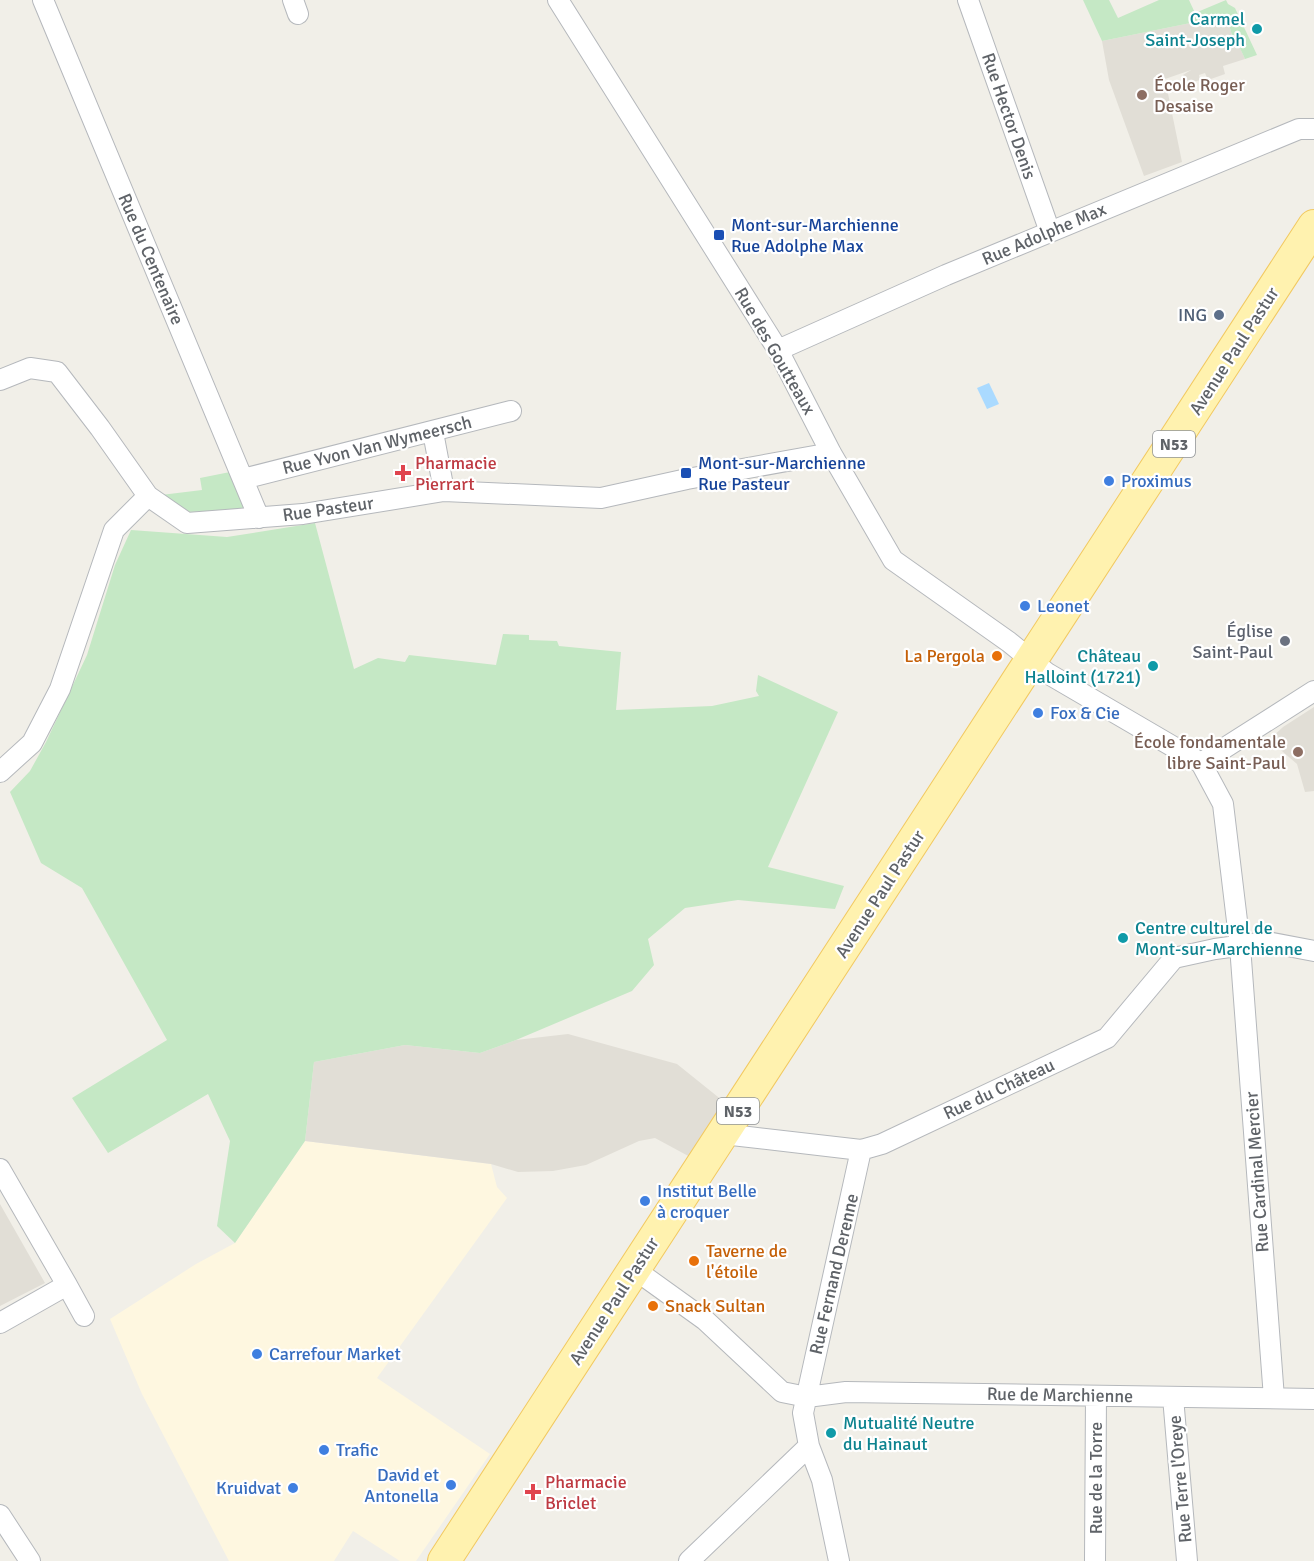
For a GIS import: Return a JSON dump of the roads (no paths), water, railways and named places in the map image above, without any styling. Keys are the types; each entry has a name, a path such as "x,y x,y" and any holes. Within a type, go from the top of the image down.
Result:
{"main road":[{"name":"Avenue Paul Pastur","path":"444,1561 1314,226"}],"street":[{"name":"Rue du Centenaire","path":"43,0 259,518"},
{"name":"Rue des Goutteaux","path":"558,0 778,350 831,453 893,560 1010,642 1047,673 1201,763"},
{"name":"Rue Hector Denis","path":"969,0 1050,232"},
{"name":"Rue Adolphe Max","path":"778,350 945,275 1299,129 1314,129"},
{"path":"0,380 30,368 57,372 148,496 114,530 60,689 32,744 0,772"},
{"name":"Rue Yvon Van Wymeersch","path":"243,479 511,411"},
{"path":"433,432 444,491"},
{"name":"Rue Pasteur","path":"148,496 187,523 303,514 444,491 601,498 687,479 831,453"},
{"path":"1201,763 1314,691"},
{"name":"Rue Cardinal Mercier","path":"1201,763 1223,804 1240,946 1275,1398"},
{"name":"Rue du Château","path":"723,1134 861,1150 882,1144 1107,1038 1174,958 1267,942 1314,951"},
{"name":"Rue Fernand Derenne","path":"839,1561 822,1480 809,1446 803,1413 861,1150"},
{"path":"0,1168 84,1316"},
{"path":"634,1269 705,1320 782,1392 807,1397"},
{"path":"0,1323 67,1286"},
{"name":"Rue de Marchienne","path":"807,1397 846,1392 1314,1399"},
{"name":"Rue de la Torre","path":"1095,1561 1096,1396"},
{"name":"Rue Terre l'Oreye","path":"1173,1397 1188,1561"},
{"path":"689,1561 809,1446"},
{"path":"0,1515 30,1561"}],"water":[{"path":"989,383 999,404 987,409 977,388"}],"place":[{"name":"Carmel Saint-Joseph","path":"1257,29"},
{"name":"École Roger Desaise","path":"1142,95"},
{"name":"Mont-sur-Marchienne Rue Adolphe Max","path":"719,235"},
{"name":"ING","path":"1219,315"},
{"name":"Pharmacie Pierrart","path":"403,473"},
{"name":"Mont-sur-Marchienne Rue Pasteur","path":"686,473"},
{"name":"Proximus","path":"1109,481"},
{"name":"Leonet","path":"1025,606"},
{"name":"Église Saint-Paul","path":"1285,641"},
{"name":"La Pergola","path":"997,656"},
{"name":"Château Halloint (1721)","path":"1153,666"},
{"name":"Fox & Cie","path":"1038,713"},
{"name":"École fondamentale libre Saint-Paul","path":"1298,752"},
{"name":"Centre culturel de Mont-sur-Marchienne","path":"1123,938"},
{"name":"Institut Belle à croquer","path":"645,1201"},
{"name":"Taverne de l'étoile","path":"694,1261"},
{"name":"Snack Sultan","path":"653,1306"},
{"name":"Carrefour Market","path":"257,1354"},
{"name":"Mutualité Neutre du Hainaut","path":"831,1433"},
{"name":"Trafic","path":"324,1450"},
{"name":"David et Antonella","path":"451,1485"},
{"name":"Kruidvat","path":"293,1488"},
{"name":"Pharmacie Briclet","path":"533,1492"}]}
